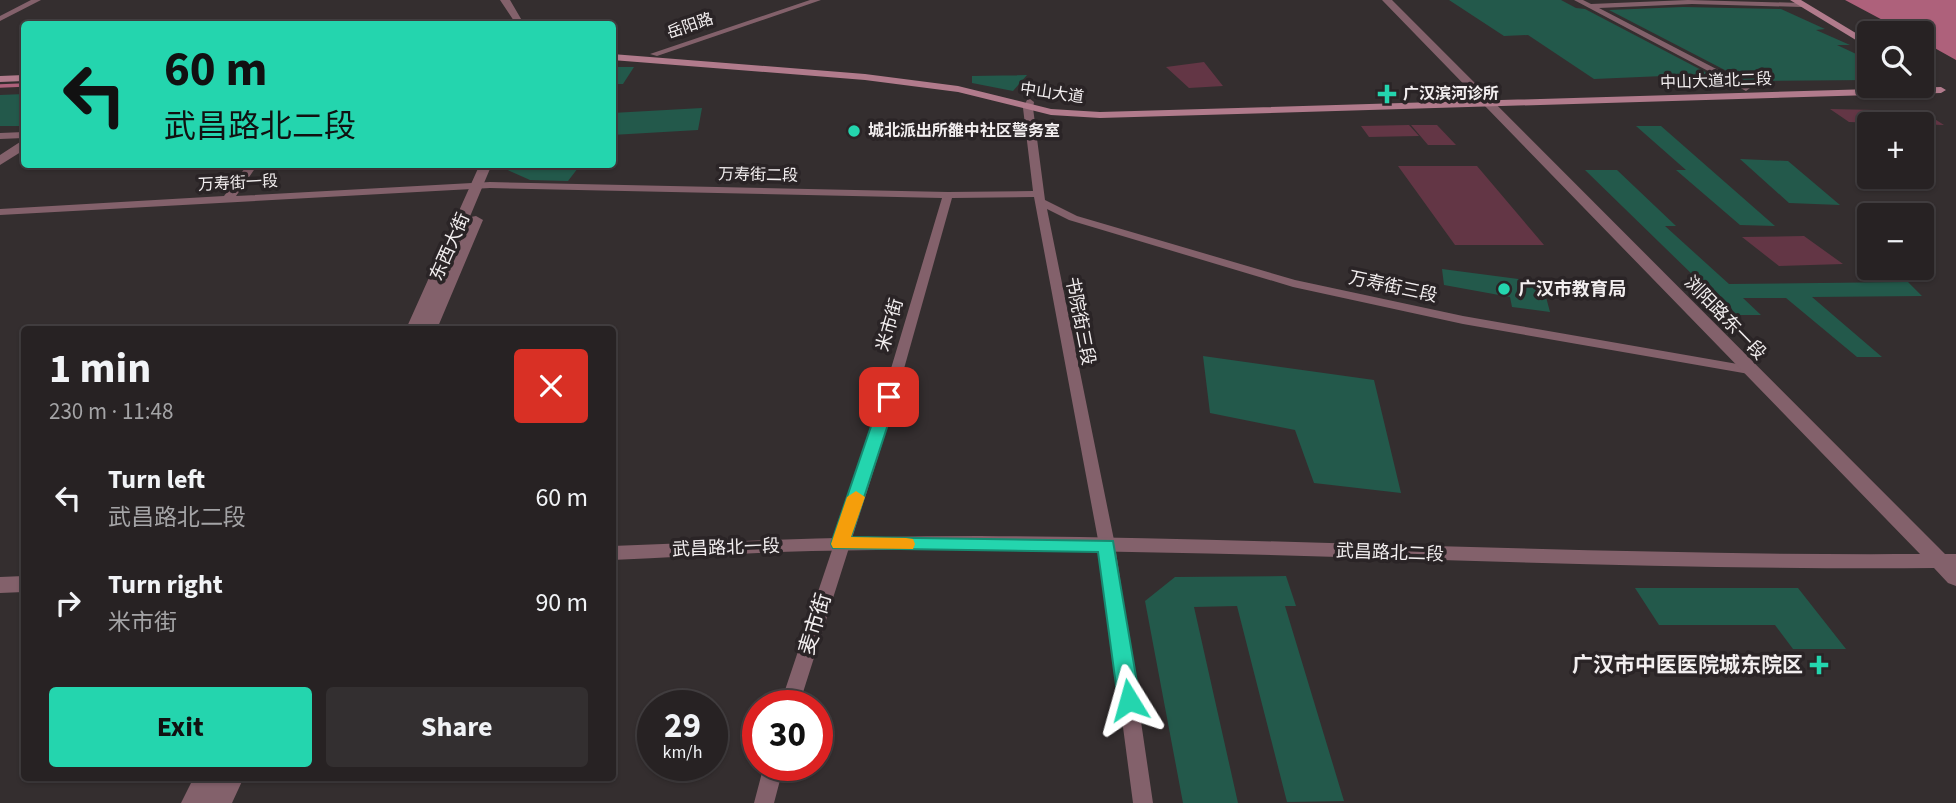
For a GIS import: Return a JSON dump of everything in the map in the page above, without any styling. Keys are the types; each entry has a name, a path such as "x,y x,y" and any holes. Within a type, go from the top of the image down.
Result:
{"main road":[{"path":"1799,2 1857,38"},
{"name":"中山大道","path":"616,51 826,67 966,86 1029,105"},
{"name":"中山大道","path":"616,57 865,77 958,89 1029,105 1113,115 1491,100"},
{"path":"0,76 21,75"},
{"name":"中山大道北二段","path":"1491,100 1857,85"},
{"name":"中山大道北二段","path":"1934,87 1945,92 1934,92"},
{"name":"中山大道北二段","path":"1491,100 1857,94"}],"street":[{"path":"0,19 37,0"},
{"path":"495,0 507,21"},
{"path":"505,0 518,21"},
{"name":"岳阳路","path":"654,54 682,42 817,0"},
{"path":"1387,0 1491,100"},
{"path":"1398,0 1491,100"},
{"path":"1578,0 1746,88"},
{"path":"1589,6 1799,2"},
{"name":"浏阳路东一段","path":"1491,100 1749,370 1948,561 1956,578"},
{"name":"书院街三段","path":"1029,105 1039,198 1107,545 1143,803"},
{"path":"0,136 21,135"},
{"path":"0,161 21,147"},
{"path":"228,200 250,168"},
{"name":"东西大街","path":"430,326 484,185 486,168"},
{"name":"东西大街","path":"415,326 484,185 495,168"},
{"name":"万寿街二段","path":"484,185 1039,198"},
{"name":"万寿街一段","path":"0,212 484,185"},
{"name":"米市街","path":"840,544 882,422 948,195"},
{"name":"万寿街三段","path":"1039,198 1073,218 1293,283 1463,320 1749,370"},
{"name":"武昌路北二段","path":"840,544 1107,545 1480,555 1948,561"},
{"name":"武昌路北一段","path":"616,553 840,544"},
{"name":"麦市街","path":"795,690 840,544"},
{"path":"0,585 21,584"},
{"path":"194,803 205,781"},
{"path":"219,803 229,781"},
{"path":"764,803 770,781"}],"shaded area":[{"path":"1845,0 1956,0 1956,60 1934,48 1934,21 1884,21"},
{"path":"1204,62 1223,86 1189,88 1166,67"},
{"path":"1830,109 1924,112 1857,112 1857,122 1849,122"},
{"path":"1409,125 1419,136 1369,137 1361,126"},
{"path":"1411,125 1437,125 1456,145 1428,145"},
{"path":"1398,166 1477,166 1544,245 1455,245"},
{"path":"1804,236 1843,264 1779,266 1742,237"}],"building":[{"path":"1449,0 1561,0 1576,8 1585,9 1709,74 1594,79 1528,35 1504,36"},
{"path":"1683,7 1781,9 1825,29 1816,30 1850,45 1837,45 1857,54 1857,80 1746,81 1609,10"},
{"path":"616,67 634,67 623,84 616,84"},
{"path":"1027,75 1013,91 972,83 972,76"},
{"path":"21,94 21,126 0,126 0,95"},
{"path":"702,108 698,130 616,135 616,113"},
{"path":"1636,126 1661,126 1775,226 1740,225 1676,170 1686,170"},
{"path":"1740,159 1788,161 1840,205 1789,203"},
{"path":"503,168 578,168 568,181 530,180"},
{"path":"1585,170 1617,170 1676,226 1665,226 1729,284 1908,282 1922,296 1812,297 1882,357 1857,357 1786,298 1743,298 1761,315 1734,315"},
{"name":"广汉市教育局","path":"1442,269 1542,282 1550,312 1512,307 1510,297 1444,285"},
{"path":"1203,356 1374,380 1401,493 1314,483 1295,430 1210,413"},
{"path":"1286,576 1296,606 1285,606 1344,801 1287,802 1237,606 1194,607 1238,803 1183,803 1145,601 1175,577"},
{"path":"1635,588 1798,588 1846,649 1793,649 1775,625 1659,625"}],"waterway":[{"path":"0,86 21,85"}],"slow traffic":[{"path":"856,497 840,544 906,544"}],"place":[{"name":"广汉滨河诊所","path":"1387,94"},
{"name":"城北派出所雒中社区警务室","path":"854,131"},
{"name":"广汉市教育局","path":"1504,289"},
{"name":"广汉市中医医院城东院区","path":"1819,665"}],"route":[{"path":"889,397 840,544 1107,545 1129,700"}]}
